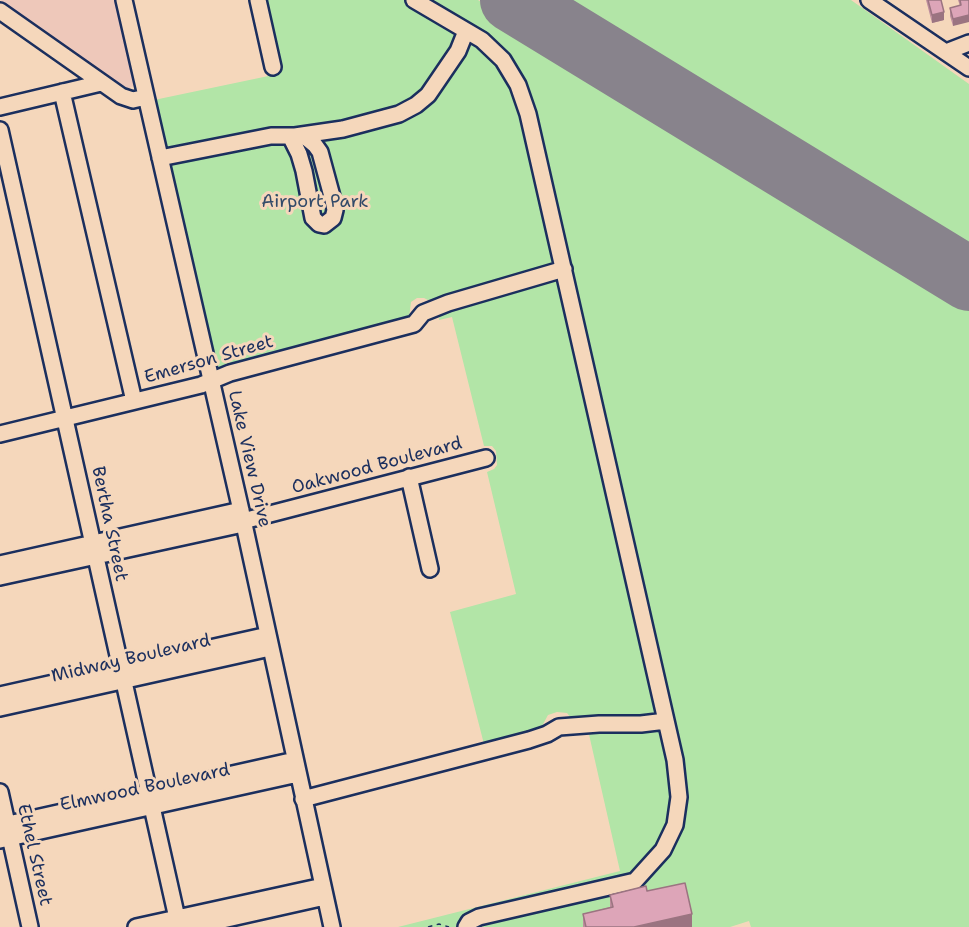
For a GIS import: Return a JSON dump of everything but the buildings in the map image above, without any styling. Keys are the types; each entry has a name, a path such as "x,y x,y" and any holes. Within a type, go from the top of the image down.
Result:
{"street":[{"name":"Lake View Drive","path":"124,0 332,927"},
{"path":"258,0 273,68"},
{"path":"414,0 482,40 503,60 518,85 528,114 675,760 679,797 675,825 663,850 635,881 479,917 469,922 466,927"},
{"path":"869,0 969,68"},
{"path":"0,11 126,99 146,97"},
{"path":"160,158 272,136 297,136 343,129 389,117 416,105 437,83 458,51 466,31"},
{"path":"946,52 969,43"},
{"path":"0,107 101,83"},
{"path":"62,92 134,401"},
{"name":"Bertha Street","path":"0,130 178,922"},
{"path":"297,136 320,152 335,210 333,218 324,225 319,224 313,218 297,136"},
{"name":"Emerson Street","path":"0,434 201,385 230,373 414,324 423,313 448,303 564,269"},
{"name":"Oakwood Boulevard","path":"0,564 94,550 242,519 486,458"},
{"path":"409,477 430,569"},
{"name":"Oakwood Boulevard","path":"0,578 94,550"},
{"name":"Midway Boulevard","path":"0,695 122,674 269,642"},
{"name":"Midway Boulevard","path":"0,708 122,674"},
{"path":"303,799 529,740 559,727 666,721"},
{"name":"Elmwood Boulevard","path":"4,832 297,767"},
{"name":"Ethel Street","path":"0,792 4,832 30,927"},
{"path":"136,927 178,922 324,891"},
{"path":"191,927 324,891"}],"path":[{"path":"428,927 438,924 449,927"}],"shaded area":[{"path":"0,0 115,0 134,80 133,86 128,89 123,87"}],"green space":[{"name":"Airport Park","path":"261,0 478,0 969,302 969,927 751,927 749,921 730,927 398,927 620,871 588,730 575,723 567,713 557,712 548,715 541,728 485,748 450,612 516,594 487,472 497,465 496,451 492,446 484,446 452,317 439,320 440,312 434,303 424,298 417,298 411,302 409,318 224,368 219,368 215,361 154,100 278,74"},
{"path":"555,0 851,0 969,84 969,252"}],"runway":[{"path":"512,0 969,279"}]}
